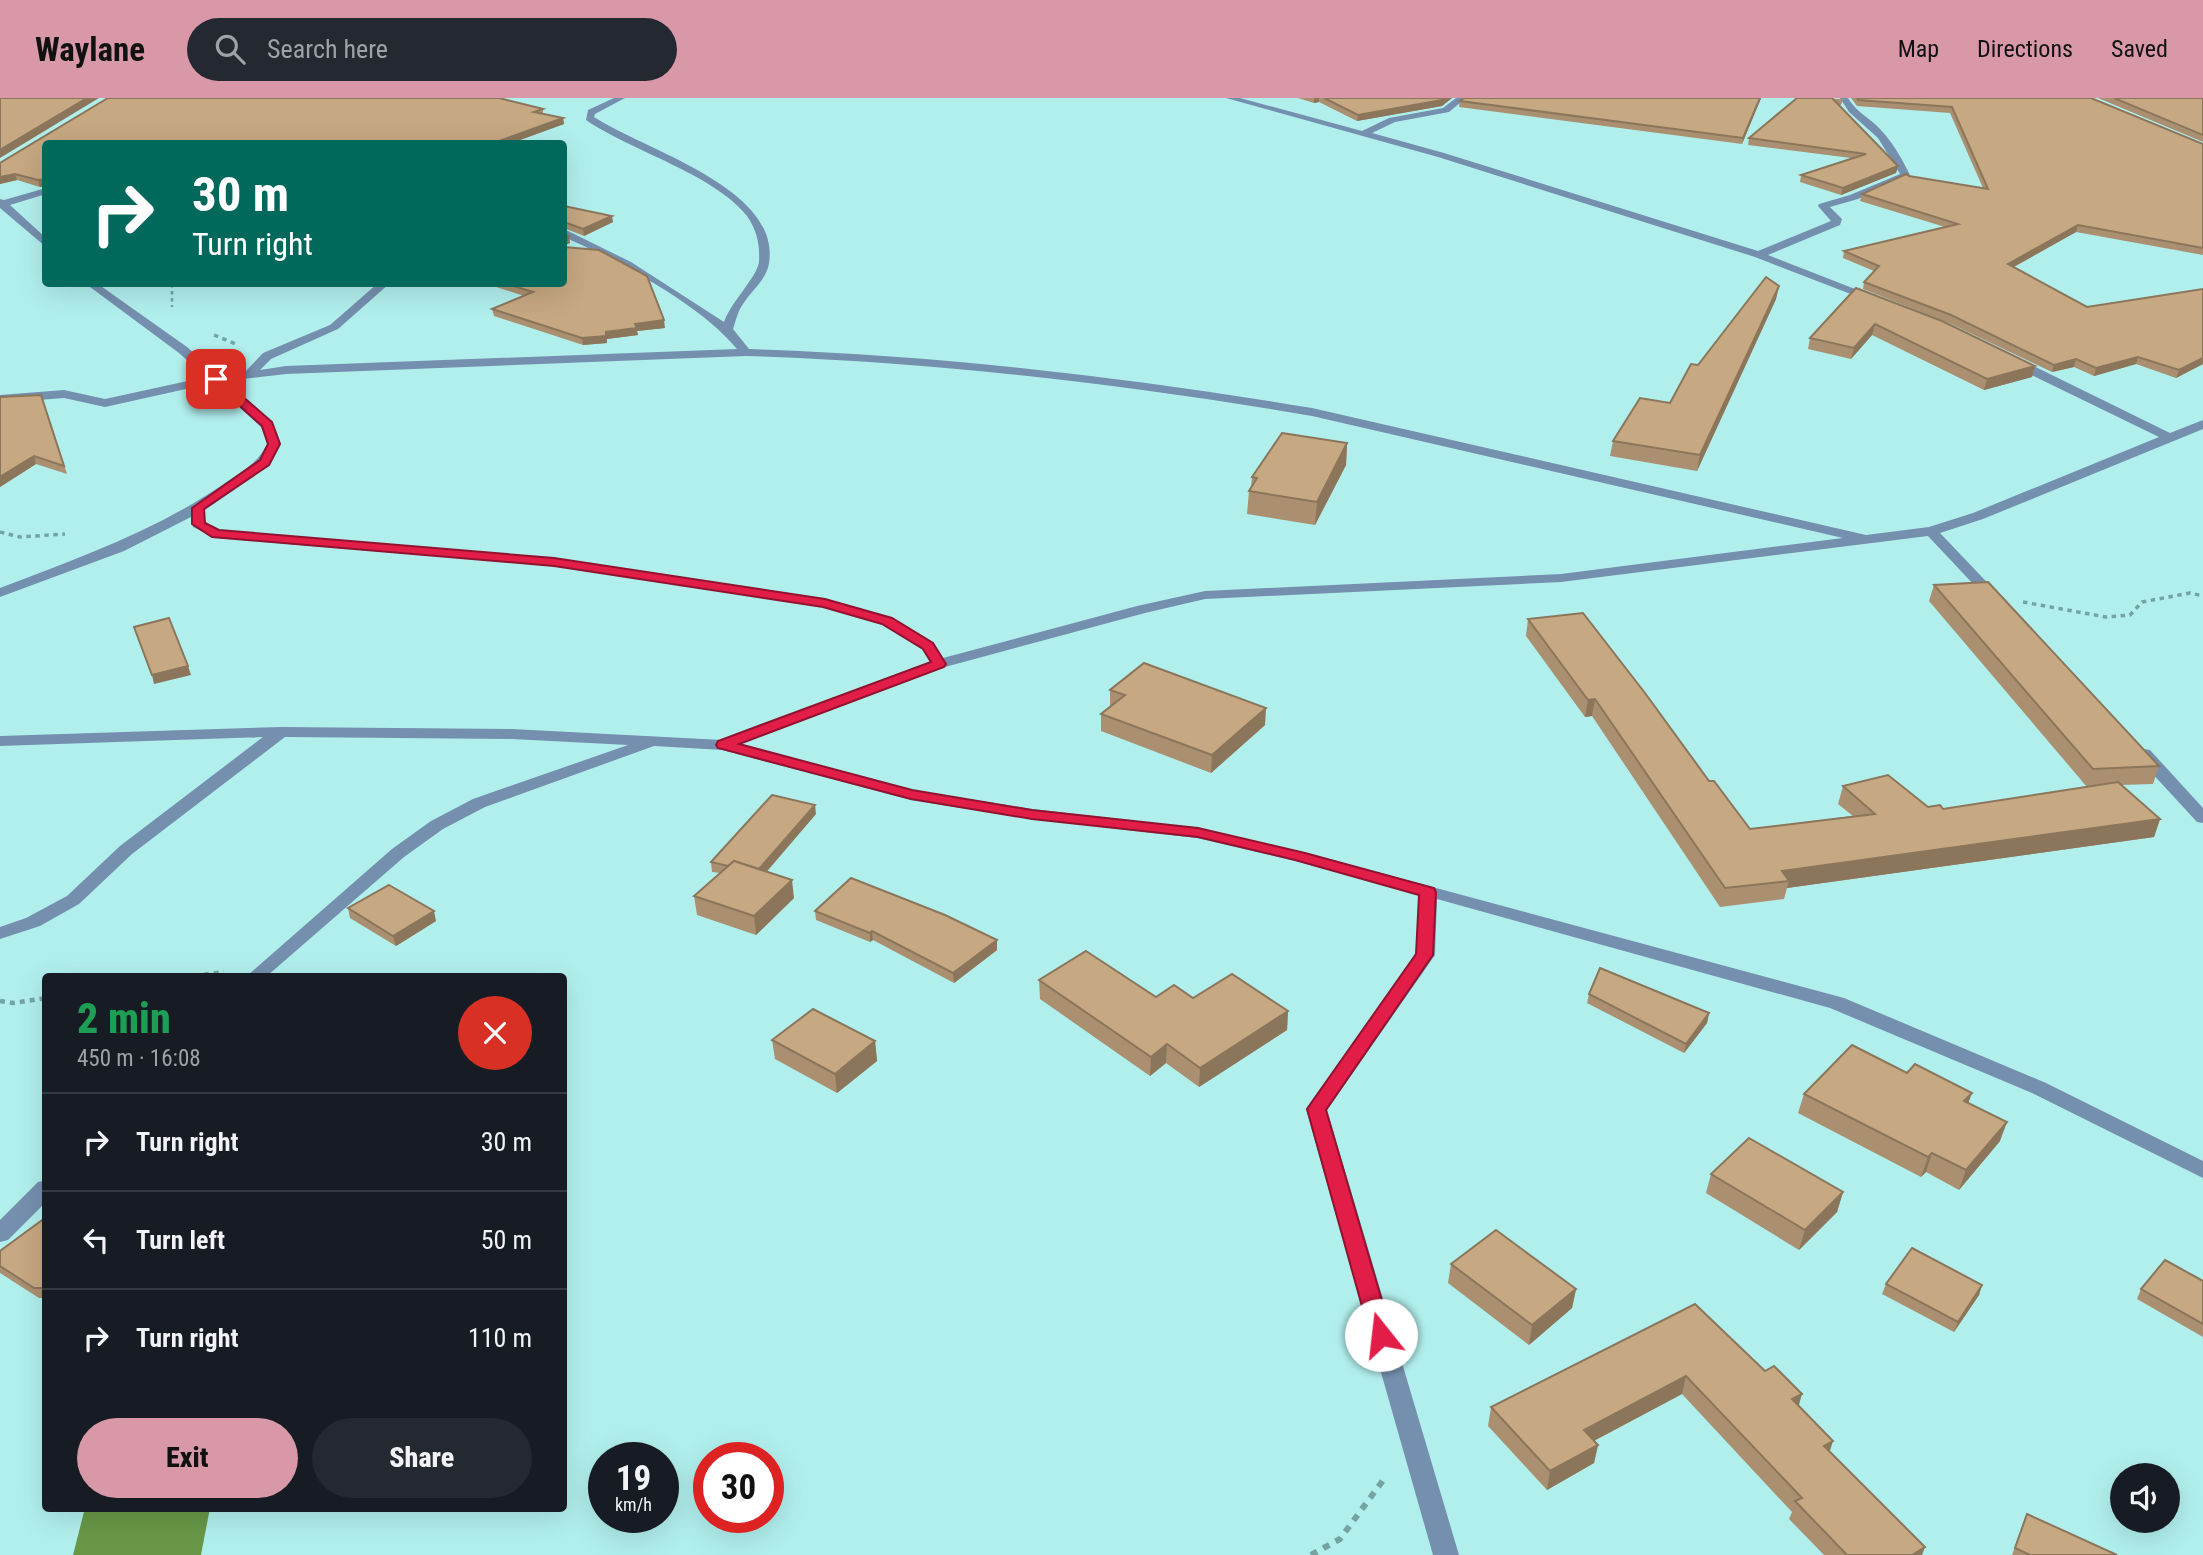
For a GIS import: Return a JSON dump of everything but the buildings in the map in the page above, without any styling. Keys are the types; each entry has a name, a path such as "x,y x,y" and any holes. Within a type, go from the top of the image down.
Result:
{"street":[{"path":"621,98 591,112 589,118 620,138 698,175 738,201 751,213 767,241 764,266 737,305 727,329"},
{"path":"1230,98 1441,155 1759,255 1882,303"},
{"path":"1364,134 1392,120 1446,110 1462,98"},
{"path":"1759,255 1836,223 1837,219 1823,206 1879,188 1905,175 1896,155 1872,126 1848,108 1844,98"},
{"path":"1,203 42,192"},
{"path":"1,203 42,240"},
{"path":"567,234 583,240 675,293 727,329 746,352"},
{"path":"0,593 118,548 198,508 265,462 274,444 267,425 183,350 95,287"},
{"path":"249,374 267,356 334,327 380,287"},
{"path":"0,399 64,394 105,403 249,374 464,362 746,352 922,361 1223,397 1407,432 1566,472 1870,540"},
{"path":"2004,357 2169,437"},
{"path":"724,745 939,664 1118,615 1205,595 1561,578 1931,531 1978,516 2203,424"},
{"path":"198,508 198,524 216,534 554,562 825,603 887,621 928,646 939,664"},
{"path":"1931,531 1998,602"},
{"path":"0,933 33,922 73,900 125,850 281,732"},
{"path":"0,741 281,732 512,734 724,745 911,795 1032,814 1198,833 1299,856 1838,1003 2039,1088 2203,1170"},
{"path":"2129,738 2203,818"},
{"path":"259,973 398,853 437,825 479,803 656,741"},
{"path":"1428,892 1425,955 1316,1109 1446,1555"},
{"path":"0,1234 42,1192"}],"path":[{"path":"1998,602 2106,617 2130,615 2142,602 2190,593 2203,596"},
{"path":"0,1001 13,1003 42,999"},
{"path":"1311,1555 1340,1539 1384,1482 1387,1470"}],"waterway":[{"path":"137,1555 147,1512"}],"route":[{"path":"216,379 267,425 274,444 265,462 198,508 198,524 216,534 554,562 825,603 887,621 928,646 939,664 724,745 911,795 1032,814 1198,833 1299,856 1428,892 1425,955 1316,1109 1381,1335"}]}
